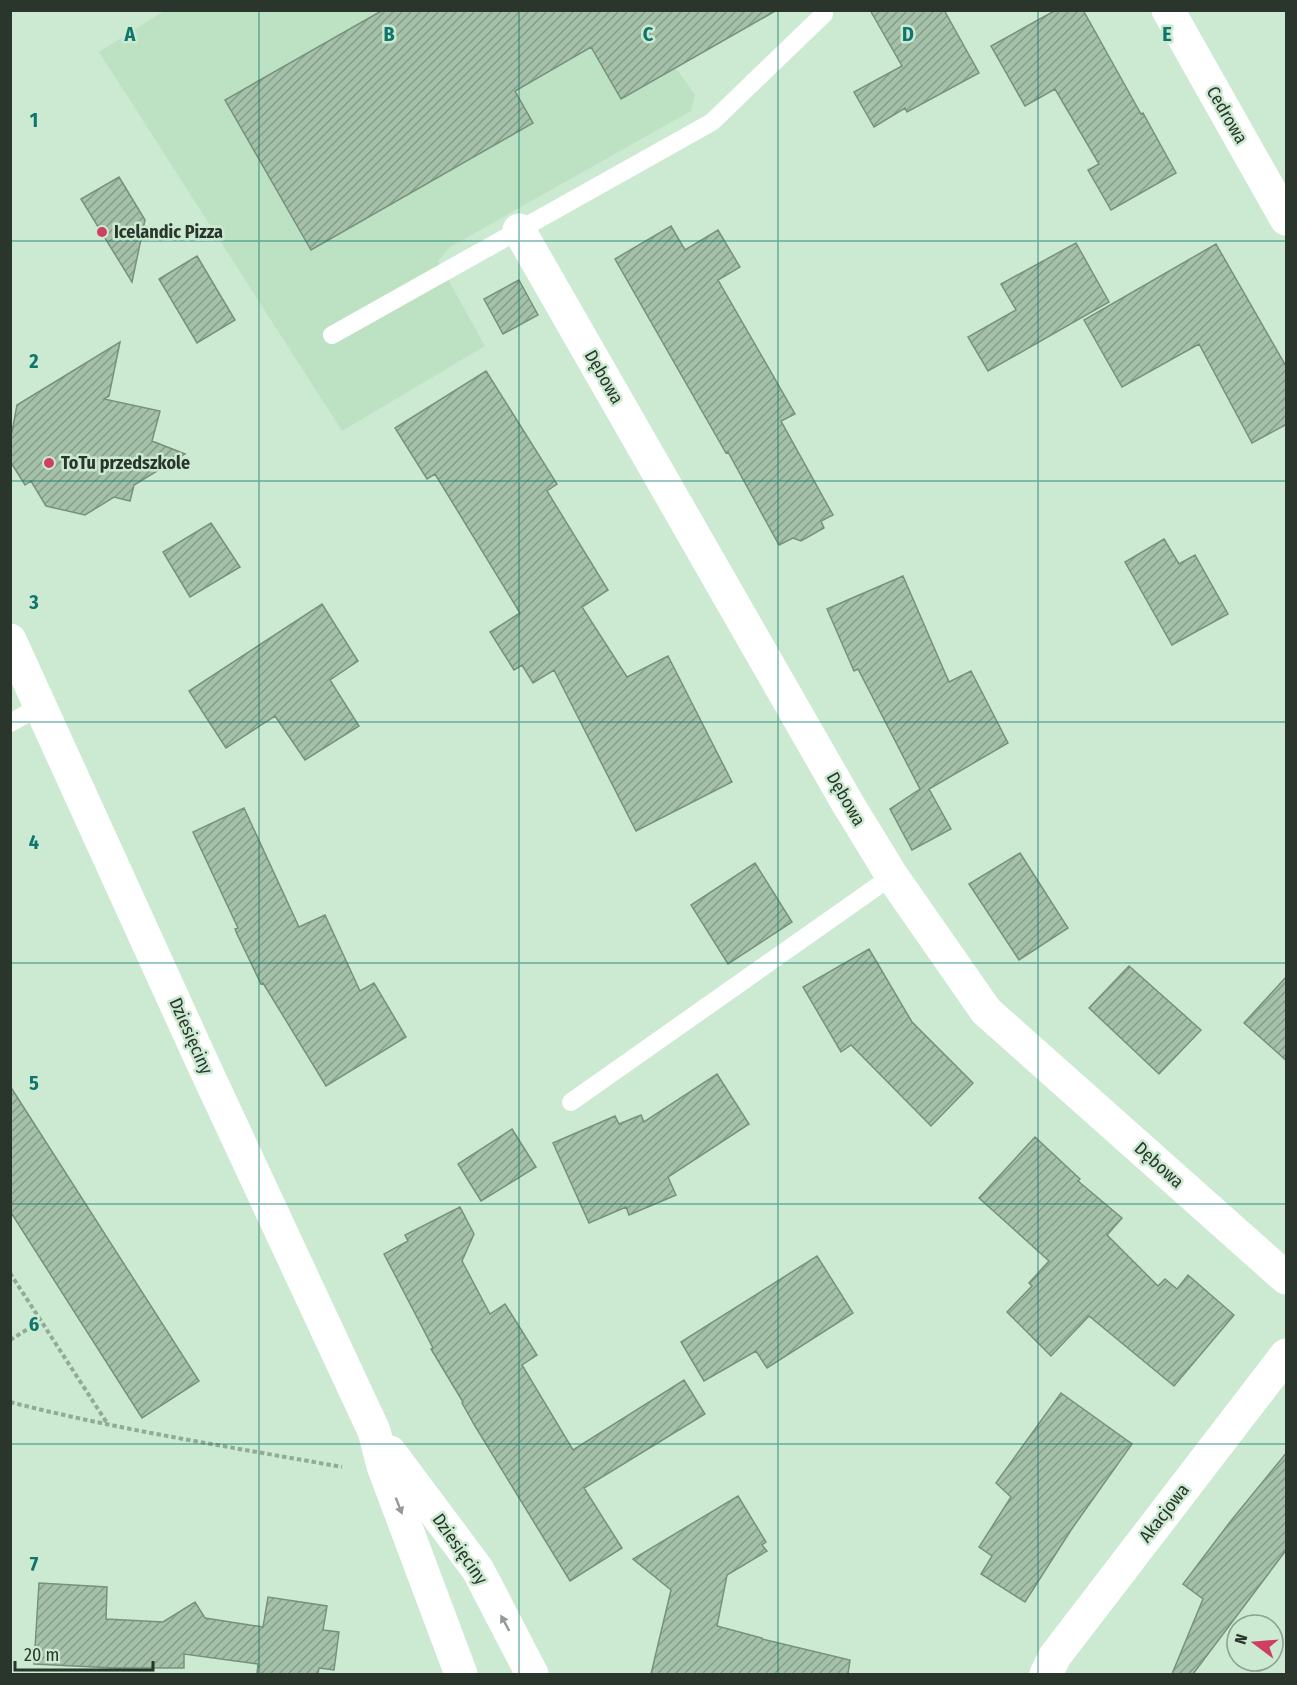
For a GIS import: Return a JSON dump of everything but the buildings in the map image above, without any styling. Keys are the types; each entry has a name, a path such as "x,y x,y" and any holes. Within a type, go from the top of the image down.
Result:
{"street":[{"name":"Cedrowa","path":"1168,10 1287,219"},
{"name":"Dębowa","path":"519,230 848,804 892,876 986,1011 1287,1278"},
{"name":"Dziesięciny","path":"10,640 246,1158 374,1431 383,1466 458,1672"},
{"name":"Akacjowa","path":"1046,1674 1055,1656 1287,1355"},
{"name":"Dziesięciny","path":"374,1431 478,1570 532,1674"}],"lane":[{"path":"332,335 712,122 824,14"},
{"path":"10,723 41,706"},
{"path":"571,1102 892,876"}],"path":[{"path":"10,1273 107,1424"},
{"path":"10,1340 41,1321"},
{"path":"10,1402 107,1424 342,1467"}],"shaded area":[{"path":"164,11 777,11 676,68 695,95 691,111 450,247 438,261 485,346 342,431 99,52"}],"place":[{"name":"Icelandic Pizza","path":"102,232"},
{"name":"ToTu przedszkole","path":"49,463"}]}
